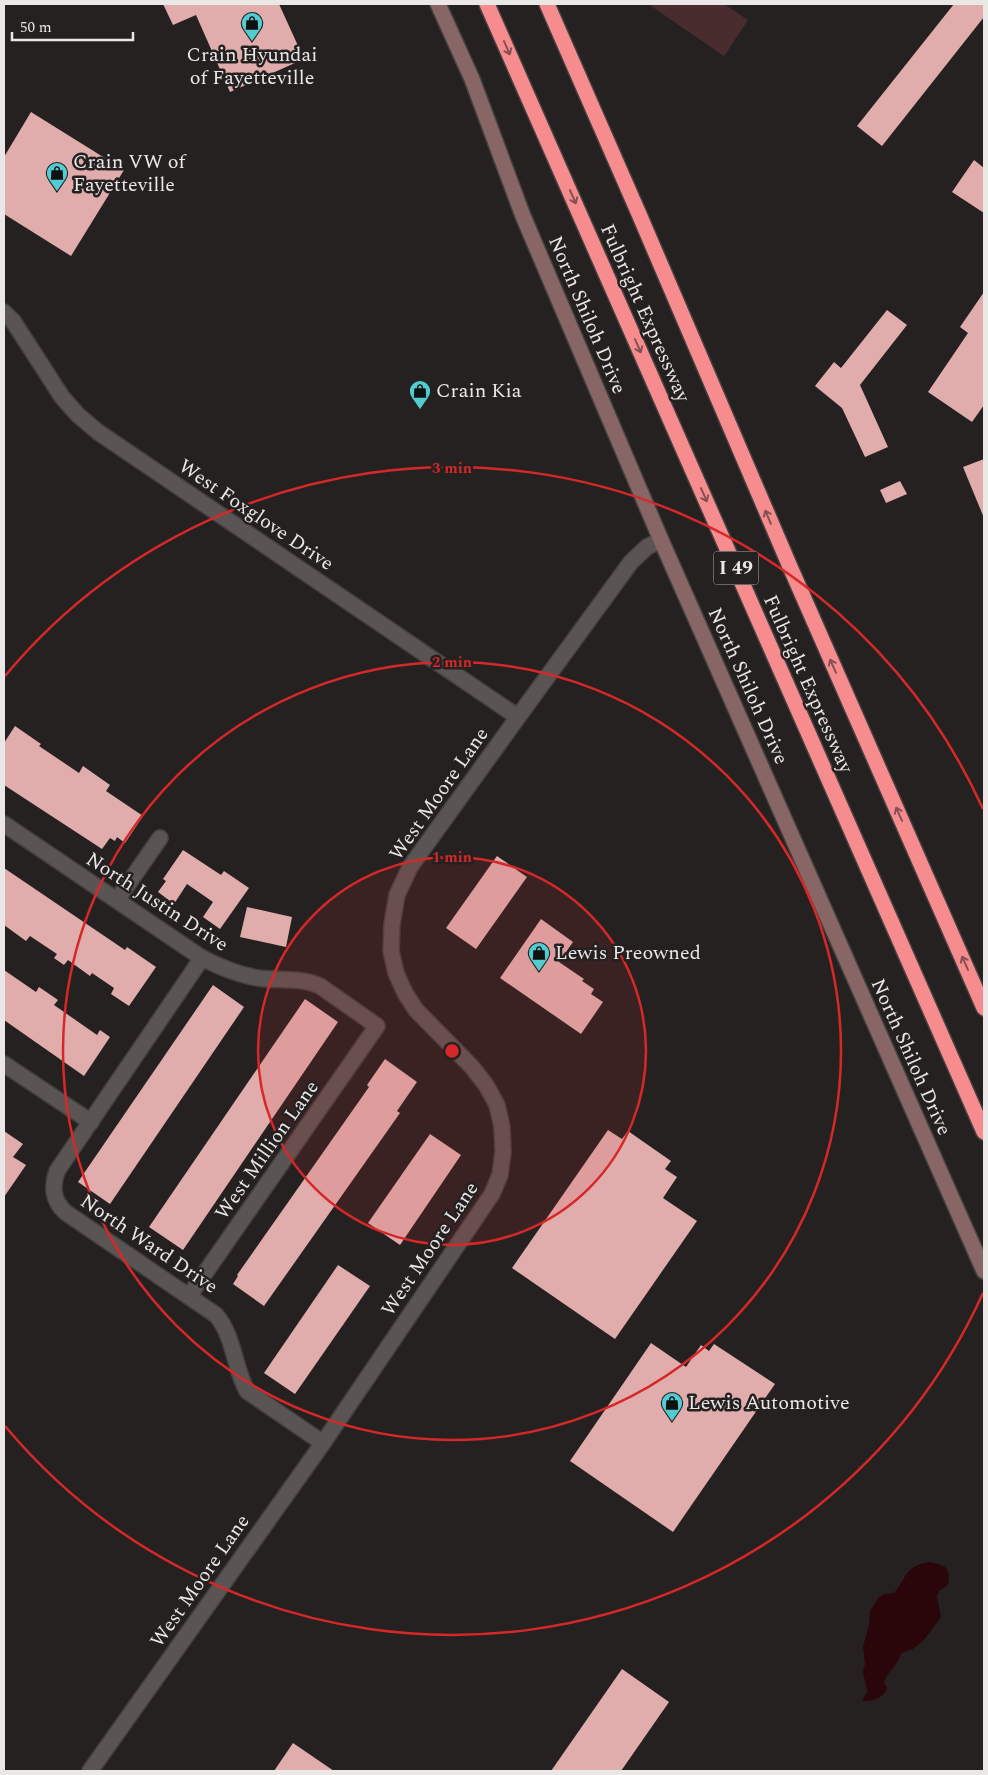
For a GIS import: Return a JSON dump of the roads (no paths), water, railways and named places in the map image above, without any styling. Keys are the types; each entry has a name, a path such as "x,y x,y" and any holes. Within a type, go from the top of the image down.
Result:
{"highway":[{"name":"Fulbright Expressway","path":"488,4 984,1132"},
{"name":"Fulbright Expressway","path":"547,4 640,214 791,569 984,1008"}],"street":[{"name":"North Shiloh Drive","path":"438,4 472,79 522,216 662,540 984,1271"},
{"name":"West Foxglove Drive","path":"4,312 13,321 62,396 78,415 98,432 518,717"},
{"name":"West Moore Lane","path":"90,1771 323,1443 492,1194 500,1175 503,1152 502,1127 497,1105 486,1084 472,1067 416,1010 405,993 396,974 391,951 392,924 397,895 410,867 631,562 647,547 662,540"},
{"name":"North Justin Drive","path":"4,824 202,958 241,975 309,981 320,986 377,1026"},
{"path":"117,900 160,838"},
{"name":"North Ward Drive","path":"202,958 57,1171 53,1184 54,1196 59,1206 65,1212 216,1315 226,1329 241,1381 247,1391 323,1443"},
{"name":"West Million Lane","path":"189,1296 377,1026"},
{"path":"4,1064 90,1122"}],"place":[{"name":"Crain Hyundai of Fayetteville","path":"252,42"},
{"name":"Crain VW of Fayetteville","path":"57,192"},
{"name":"Crain Kia","path":"420,410"},
{"name":"Lewis Preowned","path":"539,972"},
{"name":"Lewis Automotive","path":"672,1422"}]}
